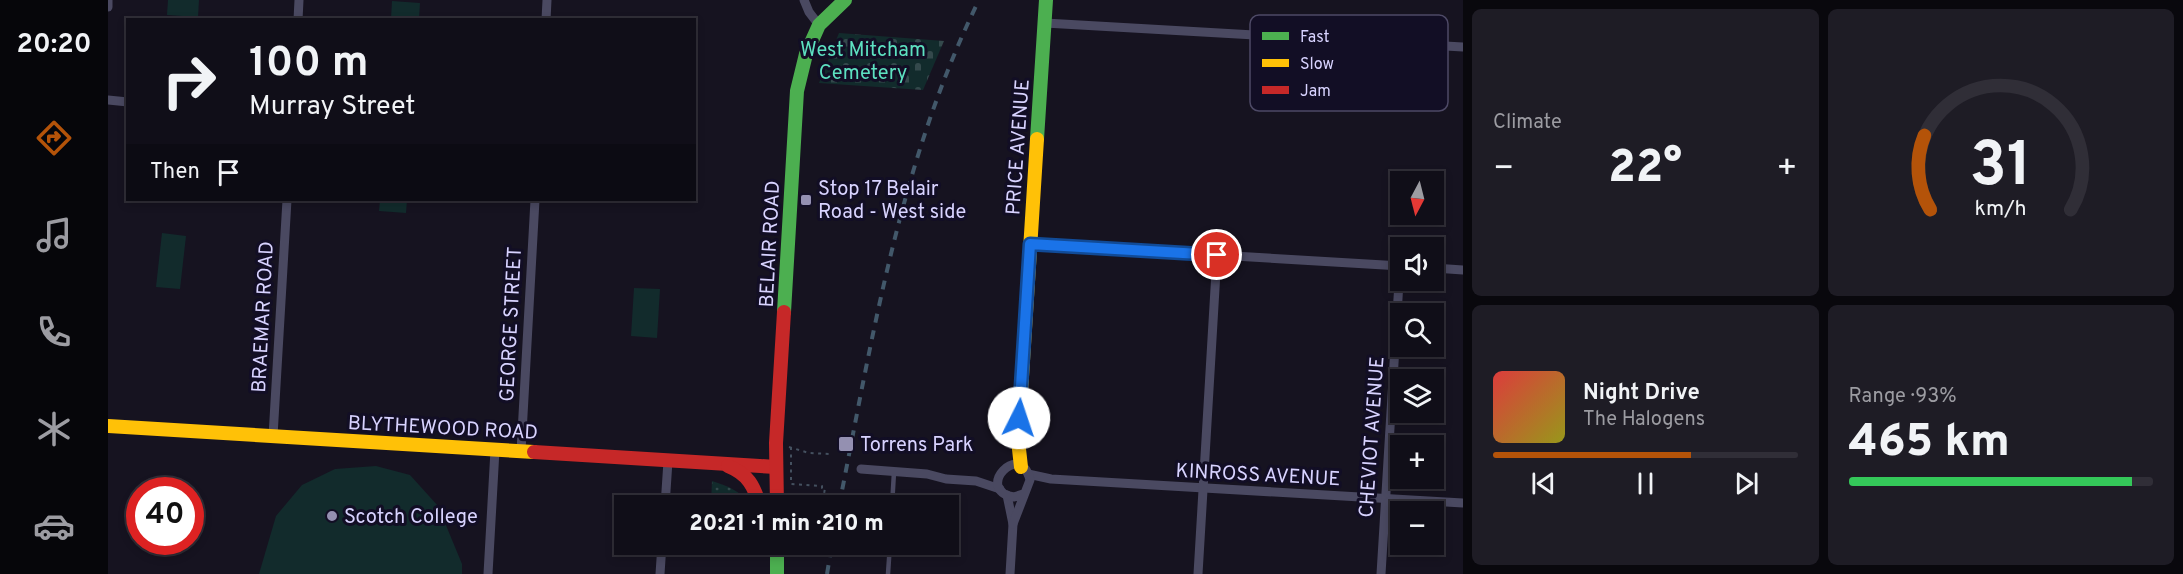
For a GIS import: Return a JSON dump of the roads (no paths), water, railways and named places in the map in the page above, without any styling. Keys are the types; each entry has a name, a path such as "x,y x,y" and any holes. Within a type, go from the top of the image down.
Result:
{"main road":[{"name":"BELAIR ROAD","path":"777,495 776,443 797,90 806,54 819,24 845,0"},
{"name":"PRICE AVENUE","path":"1022,473 1018,440 1046,0"},
{"name":"BLYTHEWOOD ROAD","path":"108,426 776,467"},
{"path":"717,462 734,468 748,477 757,495"}],"street":[{"path":"108,0 108,7"},
{"path":"298,18 299,0"},
{"path":"546,18 547,0"},
{"path":"804,0 809,12 819,24"},
{"path":"1045,23 1250,35"},
{"path":"1448,46 1463,47"},
{"path":"108,100 126,102"},
{"name":"BRAEMAR ROAD","path":"273,436 287,201"},
{"name":"GEORGE STREET","path":"520,451 535,201"},
{"path":"1030,244 1390,265"},
{"path":"1198,574 1217,255"},
{"path":"1444,269 1463,270"},
{"name":"CHEVIOT AVENUE","path":"1381,574 1399,291"},
{"path":"488,574 495,450"},
{"path":"666,495 668,461"},
{"path":"861,469 927,474 946,479 976,481 1014,497 1023,494"},
{"path":"1000,473 998,481 1004,492 1013,524"},
{"path":"976,481 1000,473 1022,473 1023,494 1013,524 1010,574"},
{"name":"KINROSS AVENUE","path":"1022,473 1051,479 1463,503"},
{"path":"660,574 661,555"}],"lane":[{"path":"893,495 894,471"},
{"path":"888,574 889,555"}],"railway":[{"path":"841,495 878,312 909,184 952,60 979,0"},
{"path":"827,574 830,555"}],"place":[{"name":"Stop 17 Belair Road - West side","path":"806,200"},
{"name":"Torrens Park","path":"846,444"},
{"name":"Scotch College","path":"332,516"}],"park label":[{"name":"West Mitcham Cemetery","path":"863,60"}]}
